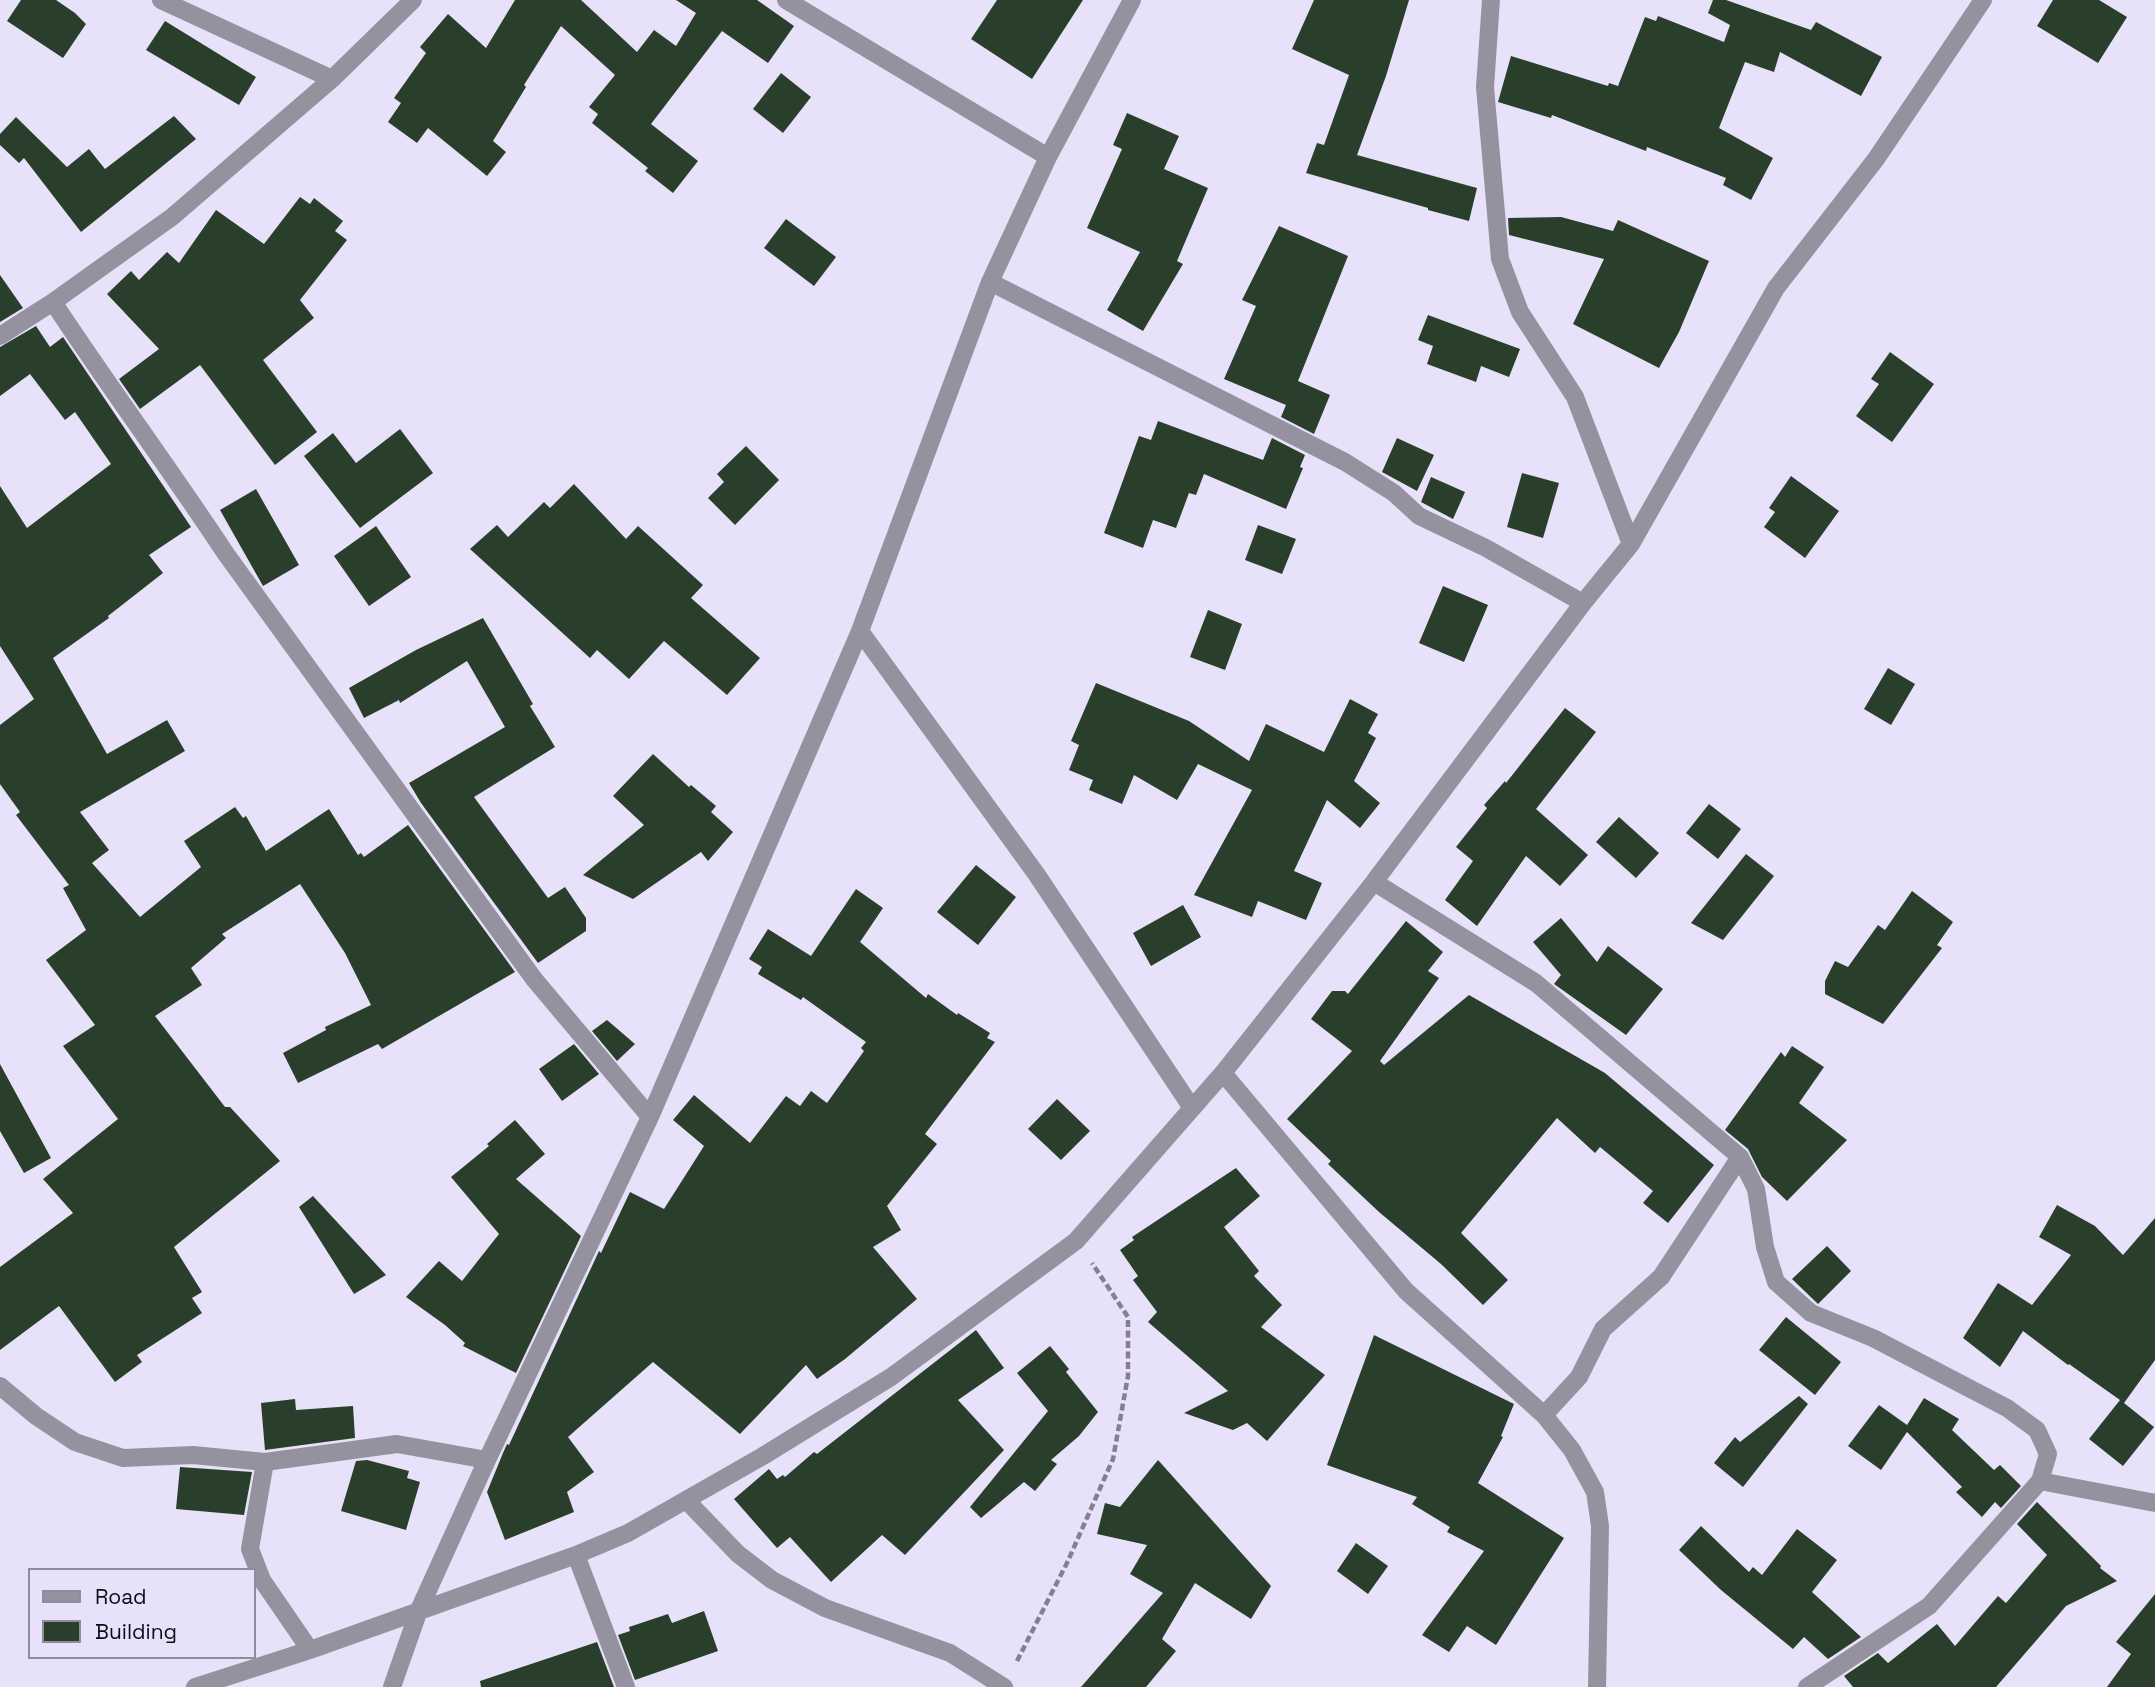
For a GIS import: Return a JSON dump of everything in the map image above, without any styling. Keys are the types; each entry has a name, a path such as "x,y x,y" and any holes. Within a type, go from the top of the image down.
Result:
{"street":[{"path":"161,0 332,79"},
{"path":"0,336 53,302 172,217 332,79 413,0"},
{"path":"786,0 1048,157"},
{"path":"392,1687 419,1610 650,1117 860,631 990,282 1048,157 1132,0"},
{"path":"1491,0 1485,87 1500,258 1520,312 1575,397 1631,544"},
{"path":"195,1687 310,1650 576,1555 628,1533 687,1501 891,1377 1076,1241 1223,1073 1374,882 1583,603 1631,544 1776,288 1876,159 1983,0"},
{"path":"990,282 1345,462 1394,493 1419,516 1486,548 1583,603"},
{"path":"53,302 226,554 534,979 650,1117"},
{"path":"860,631 1037,875 1192,1108"},
{"path":"1374,882 1536,983 1740,1157 1756,1189 1765,1247 1776,1282 1811,1313 1873,1338 2007,1408 2037,1430 2048,1454 2040,1481 1928,1606 1807,1687"},
{"path":"1223,1073 1406,1291 1544,1415 1572,1451 1595,1492 1600,1526 1597,1687"},
{"path":"1544,1415 1579,1377 1603,1329 1661,1277 1740,1157"},
{"path":"0,1386 36,1416 75,1442 124,1458 193,1455 265,1462 397,1444 487,1460"},
{"path":"265,1462 250,1549 262,1580 310,1650"},
{"path":"2040,1481 2155,1503"},
{"path":"687,1501 738,1554 772,1580 825,1608 950,1653 1004,1687"},
{"path":"576,1555 626,1687"}],"path":[{"path":"1017,1662 1067,1563 1113,1459 1128,1376 1128,1317 1076,1241"}],"building":[{"path":"21,0 56,0 86,24 63,58 7,21"},
{"path":"515,0 581,0 637,52 654,30 676,46 696,13 676,0 757,0 794,26 768,63 722,31 651,124 698,161 673,193 645,171 648,168 592,123 598,114 589,107 615,75 561,26 493,141 506,152 487,176 428,128 417,143 388,122 401,103 394,98 426,53 420,47 448,14 486,48"},
{"path":"997,0 1083,0 1032,79 971,39"},
{"path":"1314,0 1409,0 1386,76 1357,155 1477,188 1469,221 1306,173 1317,143 1324,145 1349,75 1292,49"},
{"path":"1713,0 1726,0 1811,30 1816,22 1882,57 1861,96 1780,52 1774,72 1745,62 1719,128 1773,158 1751,200 1723,185 1726,178 1647,147 1646,151 1552,115 1551,118 1498,102 1511,56 1608,86 1609,83 1618,86 1645,17 1656,21 1658,16 1724,42 1730,25 1708,13"},
{"path":"2053,0 2099,0 2127,17 2098,63 2037,26"},
{"path":"165,21 256,77 239,105 146,50"},
{"path":"781,73 811,97 783,133 753,109"},
{"path":"1127,113 1179,136 1164,169 1208,188 1177,261 1183,264 1143,331 1107,310 1140,252 1087,228 1122,149 1113,145"},
{"path":"174,116 196,139 81,232 24,158 19,163 0,145 0,134 16,117 67,167 89,149 105,169"},
{"path":"300,197 310,204 314,198 343,221 335,231 347,240 300,300 314,318 263,360 317,432 275,465 200,365 140,409 119,379 159,349 107,294 131,271 139,280 167,252 179,263 216,210 264,244"},
{"path":"1561,217 1613,231 1618,220 1709,261 1679,332 1659,368 1573,324 1604,259 1509,235 1508,218"},
{"path":"786,219 836,257 814,286 764,248"},
{"path":"1279,226 1348,256 1298,381 1330,395 1314,434 1281,417 1286,405 1224,379 1256,306 1242,300"},
{"path":"0,275 23,308 0,322"},
{"path":"1428,315 1520,349 1509,377 1481,366 1476,382 1427,364 1433,346 1418,340"},
{"path":"36,326 50,347 63,337 191,527 149,555 163,573 108,616 109,618 53,658 107,754 167,720 185,751 80,812 109,850 92,863 140,917 201,867 184,841 235,807 243,818 246,816 266,851 329,809 358,855 361,853 364,857 408,825 515,972 382,1049 378,1044 298,1083 283,1053 326,1030 325,1027 371,1005 345,953 300,884 222,934 226,938 191,968 202,985 155,1016 225,1107 230,1107 280,1161 174,1247 202,1292 192,1298 202,1313 137,1355 142,1362 115,1382 59,1306 0,1350 0,1267 73,1213 43,1179 118,1119 63,1046 95,1025 46,960 86,930 63,888 69,885 16,815 20,812 0,784 0,725 34,699 0,646 0,486 27,528 111,464 75,412 65,420 30,374 0,396 0,347"},
{"path":"1890,352 1934,384 1892,442 1856,416 1879,384 1871,379"},
{"path":"1158,421 1263,460 1272,438 1305,455 1300,467 1303,468 1286,509 1204,474 1196,495 1189,493 1176,528 1153,520 1143,548 1104,533 1139,436 1151,440"},
{"path":"400,429 433,473 360,528 304,456 333,433 356,463"},
{"path":"1397,438 1434,455 1417,491 1382,472"},
{"path":"746,446 779,480 735,525 708,498 724,482 717,474"},
{"path":"1522,473 1559,483 1543,538 1507,527"},
{"path":"1791,476 1839,511 1805,558 1764,527 1775,512 1769,508"},
{"path":"1431,477 1465,492 1453,519 1421,502"},
{"path":"574,484 626,539 638,526 703,585 691,598 760,658 727,695 664,641 629,679 597,650 590,658 470,549 497,525 508,537 544,502 550,508"},
{"path":"256,489 299,565 263,586 220,510"},
{"path":"1258,525 1296,539 1282,574 1245,560"},
{"path":"376,526 411,577 369,606 334,556"},
{"path":"1443,586 1488,605 1464,662 1419,643"},
{"path":"1208,610 1242,624 1225,670 1190,657"},
{"path":"483,618 555,747 474,797 548,898 565,887 586,918 586,931 538,963 409,783 505,727 467,661 400,703 399,700 364,718 349,688 416,650"},
{"path":"1888,668 1915,684 1891,725 1864,709"},
{"path":"1096,683 1189,721 1249,761 1266,724 1324,752 1350,699 1378,714 1368,733 1376,738 1354,781 1380,803 1360,828 1327,800 1294,871 1322,883 1306,920 1258,901 1252,917 1194,895 1252,790 1198,764 1177,800 1134,775 1122,804 1089,790 1093,780 1069,770 1079,745 1071,741"},
{"path":"1565,708 1596,732 1536,809 1588,855 1560,886 1526,856 1477,926 1445,900 1473,861 1456,847 1487,808 1484,805 1505,781 1506,783"},
{"path":"653,754 689,787 691,785 716,806 711,812 733,832 708,861 701,852 633,899 583,875 644,825 613,796"},
{"path":"1709,804 1741,829 1718,859 1686,833"},
{"path":"1619,817 1659,853 1636,878 1596,842"},
{"path":"1746,854 1774,876 1723,940 1691,923"},
{"path":"976,865 1016,897 978,945 937,912"},
{"path":"856,889 883,908 860,942 926,998 928,994 957,1015 958,1013 990,1033 987,1038 995,1042 925,1134 937,1144 887,1206 901,1230 873,1247 917,1299 817,1379 806,1365 740,1434 653,1362 568,1437 594,1472 567,1492 574,1512 505,1540 487,1492 599,1251 601,1253 630,1192 664,1209 704,1146 673,1120 694,1095 750,1143 786,1096 800,1106 811,1091 827,1103 864,1051 861,1048 866,1042 803,997 801,1000 758,974 762,967 749,959 768,929 811,956"},
{"path":"1912,891 1953,922 1937,945 1942,948 1883,1024 1825,994 1825,981 1835,961 1848,967 1878,925 1885,930"},
{"path":"1183,905 1201,937 1151,966 1133,933"},
{"path":"1561,918 1597,962 1608,946 1663,989 1626,1035 1554,984 1561,975 1533,942"},
{"path":"1406,921 1443,952 1428,971 1439,978 1380,1061 1384,1065 1469,995 1605,1073 1714,1165 1668,1223 1643,1203 1653,1191 1600,1147 1595,1153 1557,1118 1461,1233 1508,1280 1483,1305 1328,1164 1331,1161 1287,1119 1352,1051 1311,1019 1332,991 1345,991 1348,994"},
{"path":"607,1020 635,1044 617,1061 592,1031"},
{"path":"574,1044 599,1074 562,1101 539,1069"},
{"path":"1792,1046 1824,1067 1799,1103 1847,1140 1787,1201 1762,1177 1748,1149 1725,1130 1781,1052 1785,1057"},
{"path":"0,1064 51,1158 24,1173 0,1131"},
{"path":"1057,1099 1090,1131 1061,1160 1028,1129"},
{"path":"515,1120 545,1154 516,1179 581,1236 516,1373 463,1346 465,1343 445,1325 406,1297 439,1261 462,1281 499,1234 451,1177 489,1146 487,1144"},
{"path":"1236,1168 1260,1196 1224,1227 1259,1271 1254,1276 1282,1305 1261,1327 1325,1375 1267,1441 1247,1423 1233,1430 1184,1413 1228,1391 1148,1322 1157,1312 1133,1280 1138,1276 1120,1250 1134,1240 1132,1237"},
{"path":"313,1196 386,1275 354,1294 299,1207"},
{"path":"2057,1205 2095,1226 2123,1255 2155,1218 2155,1360 2124,1403 2154,1427 2123,1466 2089,1439 2120,1400 2023,1331 2000,1367 1963,1338 1998,1283 2032,1305 2071,1255 2039,1237"},
{"path":"1827,1246 1851,1271 1818,1304 1792,1279"},
{"path":"1786,1317 1841,1362 1815,1395 1759,1350"},
{"path":"976,1330 1004,1368 958,1400 1004,1450 905,1555 882,1535 831,1582 790,1537 777,1548 734,1499 769,1469 777,1479 783,1475 785,1477 814,1452 817,1454"},
{"path":"1374,1335 1514,1404 1501,1436 1503,1437 1478,1483 1564,1538 1496,1645 1467,1626 1449,1652 1422,1635 1484,1551 1447,1532 1450,1527 1412,1504 1417,1497 1327,1465"},
{"path":"1050,1346 1069,1369 1066,1372 1098,1412 1079,1436 1051,1460 1057,1464 1035,1491 1024,1482 981,1518 970,1507 1048,1411 1017,1373"},
{"path":"1799,1396 1808,1404 1743,1487 1714,1463 1735,1437 1740,1442"},
{"path":"1924,1398 1959,1419 1952,1430 1994,1470 2000,1465 2021,1486 2001,1508 1995,1502 1982,1517 1956,1492 1962,1487 1907,1432 1881,1470 1848,1446 1879,1405 1907,1425"},
{"path":"295,1399 296,1410 353,1406 355,1438 265,1450 261,1403"},
{"path":"367,1460 409,1471 407,1478 420,1482 406,1530 341,1511 356,1461"},
{"path":"1158,1460 1271,1586 1251,1619 1195,1583 1162,1639 1176,1651 1146,1687 1081,1687 1163,1593 1130,1574 1147,1545 1097,1534 1105,1503 1120,1507"},
{"path":"180,1467 252,1472 244,1515 176,1509"},
{"path":"2037,1502 2101,1566 2100,1568 2117,1581 2066,1606 1996,1687 1853,1687 1844,1676 1878,1653 1888,1663 1937,1624 1955,1646 1998,1596 2006,1603 2047,1555 2017,1524"},
{"path":"1701,1526 1749,1572 1753,1567 1762,1575 1797,1529 1837,1560 1812,1592 1861,1637 1828,1659 1804,1637 1793,1649 1721,1590 1679,1550"},
{"path":"1356,1543 1388,1566 1368,1594 1337,1571"},
{"path":"2155,1594 2155,1687 2107,1687 2131,1654 2116,1642"},
{"path":"704,1611 718,1651 635,1680 618,1635 630,1631 629,1627 668,1614 672,1623"},
{"path":"597,1642 614,1687 481,1687 480,1681"}]}
